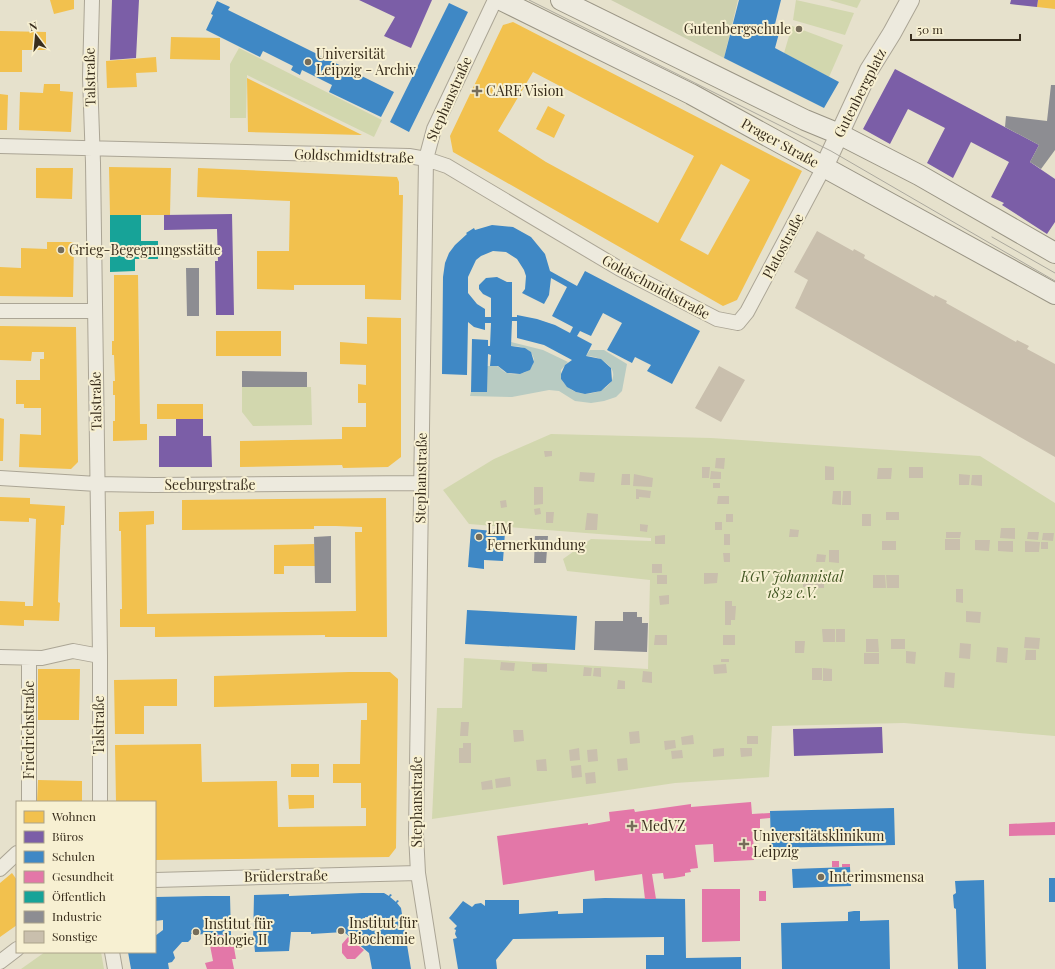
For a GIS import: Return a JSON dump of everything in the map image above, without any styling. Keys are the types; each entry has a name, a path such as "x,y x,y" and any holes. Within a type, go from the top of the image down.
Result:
{"main road":[{"name":"Prager Straße","path":"501,0 691,94 1055,294"},
{"name":"Prager Straße","path":"561,0 805,120 839,134 919,175 1055,253"}],"street":[{"name":"Talstraße","path":"92,0 90,78 100,656 100,801"},
{"name":"Stephanstraße","path":"433,969 418,873 416,834 426,159 434,129 495,0"},
{"name":"Gutenbergplatz","path":"824,167 869,70 892,34 910,0"},
{"name":"Goldschmidtstraße","path":"0,146 409,156 426,159 447,166 620,269 717,319 738,323"},
{"name":"Platostraße","path":"738,323 751,306 824,167"},
{"path":"0,311 95,311"},
{"name":"Seeburgstraße","path":"0,478 97,484 420,483"},
{"path":"0,657 42,658 73,651 100,656"},
{"name":"Friedrichstraße","path":"29,658 29,801"},
{"path":"0,869 16,854"},
{"name":"Brüderstraße","path":"156,880 418,873"},
{"path":"0,962 16,951"},
{"path":"112,953 115,969"}],"green space":[{"path":"611,0 738,0 724,58"},
{"path":"796,0 854,13 845,35 793,20"},
{"path":"829,0 861,0 857,8"},
{"path":"792,26 843,45 829,77 784,53"},
{"path":"239,48 382,120 374,137 247,75 246,118 230,118 230,64"},
{"path":"242,387 311,387 312,425 253,426 242,412"},
{"name":"KGV Johannistal 1832 e.V.","path":"551,434 711,438 980,456 1055,503 1055,736 904,723 772,726 769,777 675,783 432,819 437,708 462,708 464,658 648,669 650,580 567,571 563,559 591,539 651,541 651,538 469,524 443,490 494,459"},
{"path":"44,953 101,953 104,969 21,969"}],"shaded area":[{"path":"511,342 543,350 568,362 561,370 561,379 570,389 580,393 591,393 601,390 608,385 613,378 612,370 606,363 592,356 586,356 590,350 604,350 627,364 622,391 616,397 591,403 575,401 559,391 549,390 512,397 470,396 471,392 487,392 487,366 497,366 511,374 520,374 531,367 534,359 531,352 522,347 511,346"}],"building: Wohnen":[{"path":"50,0 74,0 74,9 54,14"},
{"path":"1038,0 1055,0 1055,9 1037,7"},
{"path":"513,22 802,171 737,300 723,306 453,152 450,136 503,25","holes":["533,72 694,156 658,223 546,162 498,131","721,164 750,180 708,255 680,240"]},
{"path":"0,31 46,32 46,50 22,50 22,72 0,72"},
{"path":"171,37 220,38 220,60 170,59"},
{"path":"156,57 157,72 136,73 137,87 107,88 106,61"},
{"path":"247,78 362,135 248,132"},
{"path":"44,84 60,84 60,91 73,92 71,132 19,130 20,92 43,93"},
{"path":"0,94 8,95 7,130 0,130"},
{"path":"548,106 565,115 554,138 536,129"},
{"path":"109,167 171,168 170,215 110,215"},
{"path":"36,168 73,168 72,199 36,198"},
{"path":"198,168 397,177 399,182 399,195 403,195 401,300 365,299 365,285 294,285 294,290 257,289 257,251 289,251 290,201 197,197"},
{"path":"47,242 74,242 73,297 0,296 0,267 21,268 21,248 47,249"},
{"path":"114,275 138,275 140,424 147,424 147,440 113,441 113,421 115,421 115,395 113,395 113,381 115,381 114,355 112,355 112,341 114,341"},
{"path":"367,317 401,318 401,457 388,467 343,468 342,465 240,467 240,441 342,439 342,427 366,427 366,403 358,403 358,384 366,385 366,365 340,364 340,342 367,344"},
{"path":"0,326 76,327 78,462 71,469 19,467 20,434 41,435 41,408 24,408 24,404 16,404 16,380 40,380 40,359 44,359 44,352 32,352 31,361 0,360"},
{"path":"216,331 281,331 281,356 216,356"},
{"path":"157,404 203,404 203,419 157,419"},
{"path":"0,418 4,419 3,461 0,461"},
{"path":"0,497 30,498 30,504 65,506 64,525 61,525 58,602 60,603 59,621 24,620 24,626 0,625 0,601 25,602 25,606 33,606 36,519 29,518 29,522 0,521"},
{"path":"386,498 387,637 325,637 325,635 155,637 155,627 120,627 120,609 122,609 121,531 119,531 119,512 154,511 154,524 146,525 147,614 356,611 355,532 362,532 362,527 314,526 314,529 182,530 182,500"},
{"path":"314,544 315,566 284,566 284,574 274,574 274,545"},
{"path":"38,669 80,669 79,720 38,720"},
{"path":"390,672 398,679 396,848 389,857 156,860 156,801 116,801 115,745 201,744 202,782 277,781 278,827 366,826 366,808 361,808 361,783 333,783 333,764 360,764 361,720 367,720 367,703 214,707 214,676"},
{"path":"177,679 177,706 144,706 144,734 115,734 114,680"},
{"path":"291,764 319,764 319,777 291,777"},
{"path":"38,780 82,781 82,801 37,801"},
{"path":"288,795 314,795 314,808 289,809"},
{"path":"12,873 16,879 16,926 0,937 0,883"}],"building: Büros":[{"path":"112,0 139,0 136,58 110,60"},
{"path":"359,0 432,0 411,48 384,36 395,17"},
{"path":"1011,0 1038,0 1037,7 1010,4"},
{"path":"895,69 1039,145 1030,162 1055,179 1055,222 1047,234 1002,205 1004,203 991,197 1009,162 971,142 953,178 927,163 945,128 908,109 890,144 863,129"},
{"path":"232,214 234,315 216,315 215,261 218,261 217,229 164,230 164,215"},
{"path":"176,419 203,419 203,436 211,436 212,467 159,467 159,436 176,436"},
{"path":"882,727 883,753 794,756 793,729"}],"building: Schulen":[{"path":"739,0 781,0 775,24 781,26 775,48 839,82 824,108 724,58"},
{"name":"Universität Leipzig - Archiv","path":"217,1 230,7 228,10 394,92 381,117 329,92 332,85 302,70 300,75 291,70 293,66 263,51 260,57 206,30 213,15 211,14"},
{"path":"449,3 468,12 409,132 390,122"},
{"path":"492,225 513,227 531,237 545,254 550,271 577,286 585,271 700,331 672,384 647,371 651,365 635,357 632,363 607,350 622,323 603,313 591,336 580,331 577,336 592,344 586,356 601,359 611,368 612,381 601,391 585,394 576,392 567,387 561,379 561,374 565,365 572,360 544,345 517,338 517,321 512,321 511,346 525,348 531,352 534,362 530,370 520,374 507,373 498,366 490,366 491,355 488,354 487,392 471,392 472,339 488,340 488,346 490,346 491,323 485,323 485,330 474,327 468,322 467,375 442,374 443,277 445,263 449,253 455,245 467,234 466,233 474,228 475,230","holes":["493,251 506,252 517,259 524,270 526,276 525,289 522,293 544,304 549,295 551,278 567,287 552,316 573,327 570,333 555,325 537,319 517,315 517,317 512,317 512,282 507,282 497,277 486,278 479,285 479,289 483,294 491,298 491,317 485,317 485,309 477,304 468,293 468,277 476,260 481,256"]},
{"path":"471,529 505,532 503,561 484,560 484,569 468,567"},
{"path":"467,610 577,616 575,650 465,644"},
{"path":"894,808 895,845 771,848 770,811"},
{"name":"Interimsmensa","path":"850,867 851,886 793,888 792,869"},
{"path":"1049,878 1055,878 1055,902 1049,902"},
{"path":"984,880 986,969 958,969 956,909 954,908 953,895 956,893 955,881"},
{"name":"Institut für Biochemie","path":"362,893 384,893 389,896 390,894 392,895 390,897 396,902 397,900 399,901 397,903 401,908 411,969 372,969 369,953 344,932 311,934 311,932 291,932 289,951 255,952 253,942 254,895 289,894 289,896","holes":["365,917 372,917 379,923 380,930 372,931 366,926"]},
{"name":"Institut für Biologie II","path":"230,896 231,935 191,934 191,939 188,942 182,942 173,952 175,958 172,962 168,963 169,969 131,969 128,953 156,953 156,935 163,930 163,920 156,921 156,897"},
{"path":"583,899 685,899 686,958 741,957 741,969 646,969 646,955 664,955 664,937 513,939 496,960 497,969 458,969 453,939 457,938 455,934 456,930 454,929 457,926 449,918 463,901 472,907 475,904 481,903 485,906 485,900 519,900 519,914 558,911 558,914 583,913"},
{"path":"860,911 860,921 889,920 890,969 782,969 781,923 848,921 848,912"}],"building: Gesundheit":[{"path":"751,802 752,814 770,813 770,818 760,819 760,831 753,831 754,860 714,862 713,844 695,845 698,868 690,869 691,872 685,873 685,876 674,878 664,879 663,873 652,874 656,899 645,899 642,874 595,881 594,870 503,885 497,836 610,821 609,812 634,809 635,812 691,804 691,807"},
{"path":"1055,822 1055,835 1009,836 1009,824"},
{"path":"832,861 839,861 839,867 832,867"},
{"path":"842,864 850,864 850,867 842,867"},
{"path":"702,889 740,889 740,941 702,942"},
{"path":"759,891 766,891 766,901 759,901"},
{"path":"208,935 227,935 229,943 233,942 236,959 232,959 234,969 207,969 205,963 213,961"},
{"path":"348,937 364,950 355,959 347,959 342,953 342,944"}],"building: Öffentlich":[{"path":"110,215 141,215 141,241 158,241 158,259 135,259 135,271 110,272"}],"building: Industrie":[{"path":"1051,85 1055,85 1055,150 1041,169 1030,162 1039,145 1005,127 1006,116 1047,121"},
{"path":"186,268 199,268 199,316 187,316"},
{"path":"242,371 307,372 307,387 242,387"},
{"path":"331,536 331,583 315,583 314,537"},
{"path":"535,536 548,536 546,563 534,563"},
{"path":"623,612 637,612 637,617 642,617 642,623 648,623 647,652 594,650 595,621 623,621"}],"building: Sonstige":[{"path":"817,231 853,251 854,249 865,255 864,258 934,297 935,295 947,301 946,303 1016,342 1017,340 1029,346 1027,349 1055,364 1055,457 795,308 808,280 794,272"},
{"path":"719,366 745,380 721,422 695,408"},
{"path":"544,451 552,451 552,456 545,457"},
{"path":"716,458 725,458 724,469 715,468"},
{"path":"825,466 834,467 834,480 825,480"},
{"path":"702,467 710,467 709,478 702,478"},
{"path":"909,467 923,467 923,478 909,478"},
{"path":"878,468 892,468 891,479 877,479"},
{"path":"711,471 721,472 721,479 710,479"},
{"path":"580,472 595,473 594,482 579,481"},
{"path":"622,474 630,474 630,485 621,485"},
{"path":"634,474 653,478 652,487 633,486"},
{"path":"959,474 970,475 969,485 959,485"},
{"path":"972,475 982,475 982,486 971,485"},
{"path":"713,483 720,483 720,488 713,488"},
{"path":"534,487 543,487 543,504 534,505"},
{"path":"636,489 651,491 650,498 639,497 639,499 636,499"},
{"path":"833,491 841,491 841,505 832,504"},
{"path":"843,491 851,491 851,505 842,505"},
{"path":"718,496 729,496 729,504 717,504"},
{"path":"506,500 507,507 501,508 500,501"},
{"path":"540,508 541,514 535,515 534,509"},
{"path":"546,512 554,512 553,523 546,523"},
{"path":"886,512 899,512 899,520 886,520"},
{"path":"587,513 598,514 597,530 585,530"},
{"path":"726,514 733,514 733,522 726,522"},
{"path":"862,514 871,514 871,526 862,526"},
{"path":"715,522 722,522 722,530 715,530"},
{"path":"640,524 648,525 647,532 640,531"},
{"path":"1001,528 1015,528 1015,539 1000,538"},
{"path":"790,529 799,530 798,537 789,537"},
{"path":"946,532 961,532 960,538 946,538"},
{"path":"1028,532 1039,532 1038,540 1027,539"},
{"path":"1043,533 1054,533 1053,541 1042,540"},
{"path":"724,534 730,534 730,545 724,545"},
{"path":"665,535 665,544 655,544 655,536"},
{"path":"945,539 960,539 960,550 945,550"},
{"path":"975,540 990,540 989,551 975,550"},
{"path":"882,541 896,541 896,550 882,550"},
{"path":"998,541 1013,541 1013,552 998,551"},
{"path":"1025,541 1040,542 1039,552 1025,552"},
{"path":"1041,542 1048,542 1048,549 1041,549"},
{"path":"829,550 839,550 839,563 829,562"},
{"path":"723,553 730,553 730,562 724,562"},
{"path":"817,554 826,555 825,562 816,562"},
{"path":"652,564 662,564 662,573 652,573"},
{"path":"704,573 718,573 717,583 704,584"},
{"path":"657,575 667,575 667,584 657,584"},
{"path":"803,575 813,575 813,587 803,587"},
{"path":"873,575 885,575 886,588 873,588"},
{"path":"886,575 899,575 899,588 887,588"},
{"path":"815,576 824,576 824,588 815,588"},
{"path":"956,589 963,589 963,603 956,602"},
{"path":"669,595 669,604 660,605 659,596"},
{"path":"725,601 732,601 732,606 736,606 735,620 731,620 731,625 725,625"},
{"path":"966,611 981,612 980,623 966,622"},
{"path":"822,629 835,629 835,642 823,642"},
{"path":"836,629 845,629 845,642 836,642"},
{"path":"655,635 667,635 667,645 654,645"},
{"path":"723,635 735,635 735,645 723,645"},
{"path":"1025,637 1040,638 1039,649 1024,648"},
{"path":"866,639 878,639 879,652 866,652"},
{"path":"891,639 905,639 905,649 891,649"},
{"path":"795,641 805,641 804,653 795,653"},
{"path":"960,643 971,644 970,659 959,658"},
{"path":"997,647 1008,648 1007,663 996,662"},
{"path":"1026,650 1036,650 1036,660 1025,660"},
{"path":"906,651 916,652 915,664 906,663"},
{"path":"864,653 879,653 879,664 864,664"},
{"path":"721,659 729,659 729,662 721,662"},
{"path":"501,662 515,663 514,671 500,670"},
{"path":"532,664 547,664 547,672 532,671"},
{"path":"726,664 727,673 714,674 713,665"},
{"path":"584,667 592,668 591,676 583,676"},
{"path":"594,668 601,668 601,677 593,676"},
{"path":"812,668 822,668 822,680 812,680"},
{"path":"823,668 832,669 832,681 823,681"},
{"path":"643,671 652,672 652,683 642,682"},
{"path":"945,672 955,673 954,688 944,687"},
{"path":"618,680 625,681 625,689 617,689"},
{"path":"461,722 469,722 468,736 460,736"},
{"path":"513,730 523,730 524,741 514,742"},
{"path":"639,731 640,743 630,744 629,732"},
{"path":"693,735 694,744 682,745 681,737"},
{"path":"747,736 758,736 758,744 747,744"},
{"path":"675,740 676,748 665,750 664,741"},
{"path":"463,743 471,743 471,763 459,763 459,748 463,748"},
{"path":"579,748 580,760 570,761 569,750"},
{"path":"724,748 724,756 713,757 713,749"},
{"path":"740,748 752,748 752,756 741,757"},
{"path":"597,749 598,761 588,762 587,750"},
{"path":"682,750 683,758 672,759 671,751"},
{"path":"627,758 628,770 618,771 617,759"},
{"path":"546,759 547,771 537,771 536,760"},
{"path":"581,765 582,777 572,778 571,766"},
{"path":"595,772 596,783 586,784 585,773"},
{"path":"510,777 511,786 496,788 495,779"},
{"path":"492,780 493,789 482,790 481,782"}],"tram line":[{"path":"529,0 831,151 1055,281"},
{"path":"992,237 1055,273"}],"place":[{"name":"Gutenbergschule","path":"799,29"},
{"name":"Universität Leipzig - Archiv","path":"308,62"},
{"name":"CARE Vision","path":"477,91"},
{"name":"Grieg-Begegnungsstätte","path":"61,250"},
{"name":"LIM Fernerkundung","path":"479,537"},
{"name":"MedVZ","path":"632,826"},
{"name":"Universitätsklinikum Leipzig","path":"744,844"},
{"name":"Interimsmensa","path":"821,877"},
{"name":"Institut für Biochemie","path":"341,931"},
{"name":"Institut für Biologie II","path":"196,932"}]}
